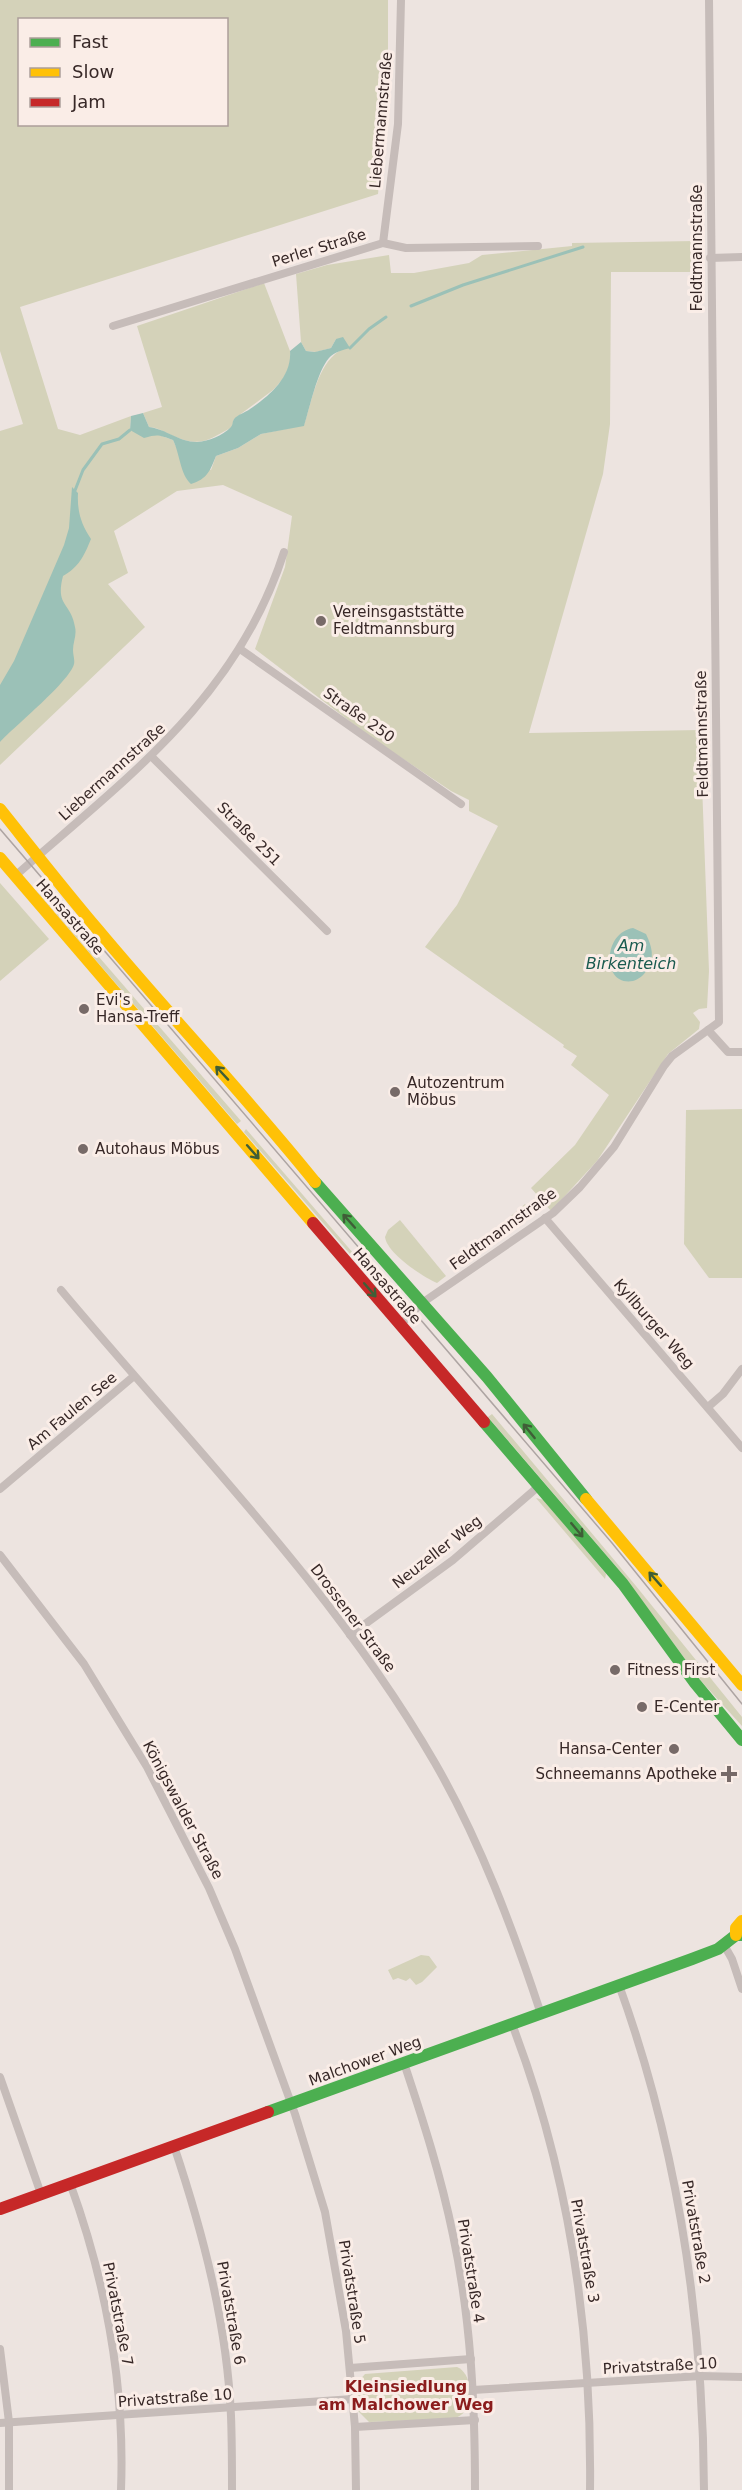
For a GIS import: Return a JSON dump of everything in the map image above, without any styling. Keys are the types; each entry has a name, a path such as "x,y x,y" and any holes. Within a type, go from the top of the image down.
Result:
{"main road":[{"name":"Hansastraße","path":"0,809 104,937 220,1071 257,1110 327,1196 486,1377 742,1685"},
{"name":"Hansastraße","path":"0,858 623,1584 695,1683 742,1740"},
{"name":"Malchower Weg","path":"0,2209 700,1956 739,1935 736,1928 742,1921"}],"street":[{"name":"Liebermannstraße","path":"383,243 398,124 401,0"},
{"name":"Feldtmannstraße","path":"400,1325 422,1303 545,1218 580,1187 614,1147 672,1056 719,1022 708,0"},
{"name":"Perler Straße","path":"113,326 383,243 406,248 538,246"},
{"path":"710,258 742,257"},
{"name":"Liebermannstraße","path":"15,876 152,757 186,720 240,649 285,552"},
{"name":"Straße 250","path":"240,649 461,804"},
{"name":"Straße 251","path":"152,757 327,931"},
{"path":"708,1030 728,1052 742,1052"},
{"name":"Kyllburger Weg","path":"545,1218 742,1448"},
{"name":"Drossener Straße","path":"61,1290 300,1570 350,1635 412,1725 436,1764 462,1814 506,1918 541,2014"},
{"path":"708,1407 723,1394 742,1369"},
{"name":"Am Faulen See","path":"0,1489 134,1376"},
{"name":"Neuzeller Weg","path":"350,1635 453,1560 539,1486"},
{"name":"Königswalder Straße","path":"0,1555 84,1664 147,1767 182,1831 235,1949 291,2104"},
{"path":"724,1944 732,1959 742,1989"},
{"name":"Privatstraße 2","path":"619,1985 661,2123 677,2195 693,2296 701,2376 704,2490"},
{"name":"Privatstraße 3","path":"512,2024 546,2132 568,2226 585,2334 590,2490"},
{"name":"Privatstraße 4","path":"404,2063 425,2126 453,2236 471,2359 476,2490"},
{"path":"0,2077 41,2194"},
{"name":"Privatstraße 5","path":"291,2104 315,2174 325,2212 341,2295 353,2399 356,2490"},
{"name":"Privatstraße 6","path":"174,2146 196,2215 213,2284 224,2343 231,2408 232,2490"},
{"name":"Privatstraße 7","path":"70,2184 100,2279 112,2345 120,2415 121,2490"},
{"path":"0,2349 9,2490"},
{"path":"350,2368 471,2359"},
{"name":"Privatstraße 10","path":"473,2390 701,2376 742,2377"},
{"name":"Privatstraße 10","path":"4,2422 353,2399"},
{"path":"355,2427 475,2420"}],"shaded area":[{"path":"0,0 388,0 388,91 378,194 20,307 58,429 80,435 131,416 130,430 173,440 179,453 211,470 216,456 238,448 261,434 304,425 320,375 339,351 336,339 331,348 316,352 306,351 301,342 296,274 327,265 389,255 391,273 414,273 469,263 482,255 572,246 572,243 695,241 695,272 611,272 610,424 603,474 529,733 700,730 709,971 707,1008 693,1013 700,1022 699,1029 668,1054 597,1161 551,1211 531,1188 575,1145 609,1095 571,1065 577,1056 563,1047 564,1045 425,947 457,905 498,826 469,811 469,800 451,791 369,736 255,649 285,567 292,516 223,485 177,491 114,531 128,573 108,584 145,627 0,765 0,431 23,424 0,351"},
{"path":"264,283 290,351 290,365 283,379 273,390 234,419 232,427 209,439 189,441 149,427 143,413 162,407 137,326"},
{"path":"0,883 49,939 0,981"},
{"path":"41,890 241,1121 237,1124 38,893"},
{"path":"742,1109 742,1278 709,1278 684,1244 686,1110"},
{"path":"246,1129 385,1290 383,1292 244,1132"},
{"path":"525,1204 531,1212 463,1261 468,1253"},
{"path":"400,1220 446,1276 437,1283 398,1257 387,1243 385,1237 388,1230"},
{"path":"492,1414 742,1717 742,1726 702,1682 620,1571 488,1417"},
{"path":"536,1498 544,1500 606,1574 605,1579"},
{"path":"421,1955 429,1956 437,1967 422,1982 416,1985 410,1978 406,1981 398,1978 393,1980 388,1970"},
{"path":"457,2367 462,2370 468,2380 470,2399 465,2411 453,2419 369,2422 358,2411 357,2383 365,2374"}],"water":[{"path":"343,337 350,348 333,354 325,364 317,381 304,426 261,434 238,448 216,456 207,474 201,480 191,484 187,480 173,440 158,436 144,438 130,430 131,416 143,413 149,427 184,440 197,442 215,438 232,426 235,418 272,392 287,369 290,351 301,342 306,351 315,352 331,348 336,339"},
{"path":"72,487 78,493 80,517 91,539 80,560 63,576 61,586 62,599 73,619 76,633 73,650 74,664 53,692 0,742 0,685 14,661 64,545 69,528"},
{"name":"Am Birkenteich","path":"633,928 646,934 652,956 646,972 633,981 623,981 611,968 611,949 623,932"}],"waterway":[{"path":"411,306 463,285 583,247"},
{"path":"350,348 369,329 386,317"},
{"path":"74,493 83,470 102,444 119,439 130,430"}],"tram line":[{"path":"0,829 612,1543 742,1704"}],"traffic: fast":[{"path":"315,1182 487,1377 586,1499"},
{"path":"484,1422 623,1584 695,1683 742,1740"},
{"path":"268,2112 692,1959 718,1949 736,1935 742,1935"}],"traffic: slow":[{"path":"0,809 98,930 315,1182"},
{"path":"0,858 313,1223"},
{"path":"586,1499 742,1685"},
{"path":"736,1935 736,1928 742,1921"}],"traffic: jam":[{"path":"313,1223 484,1422"},
{"path":"0,2209 268,2112"}],"place":[{"name":"Vereinsgaststätte Feldtmannsburg","path":"321,621"},
{"name":"Evi's Hansa-Treff","path":"84,1009"},
{"name":"Autozentrum Möbus","path":"395,1092"},
{"name":"Autohaus Möbus","path":"83,1149"},
{"name":"Fitness First","path":"615,1670"},
{"name":"E-Center","path":"642,1707"},
{"name":"Hansa-Center","path":"674,1749"},
{"name":"Schneemanns Apotheke","path":"729,1774"}],"district":[{"name":"Kleinsiedlung am Malchower Weg","path":"406,2395"}]}
